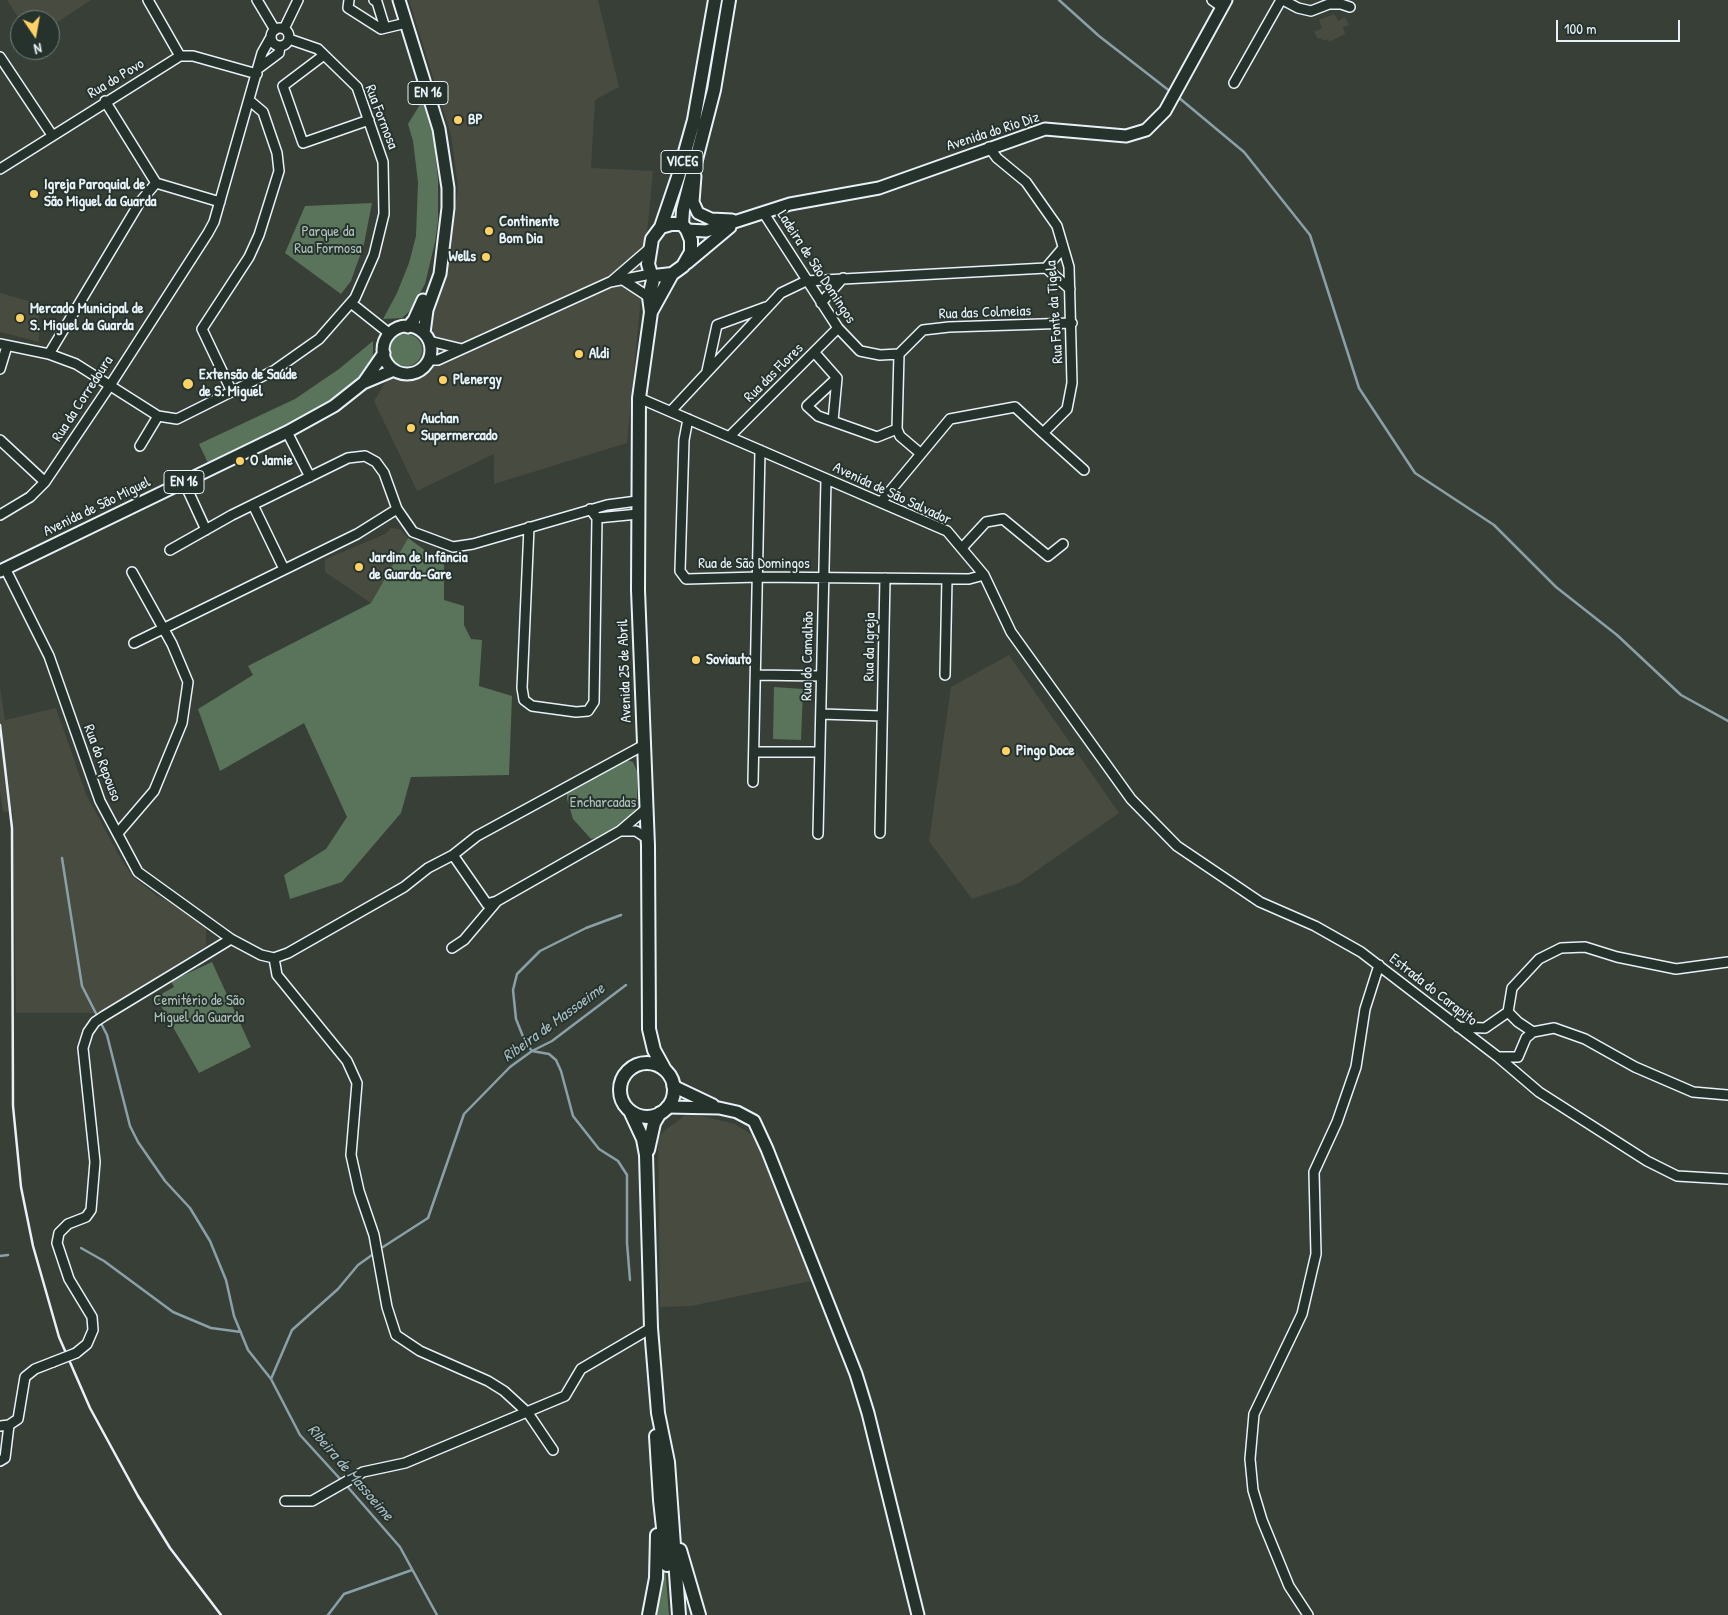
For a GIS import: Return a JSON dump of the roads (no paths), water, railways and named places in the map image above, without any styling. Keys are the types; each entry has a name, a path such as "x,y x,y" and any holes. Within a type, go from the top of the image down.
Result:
{"highway":[{"name":"VICEG","path":"661,227 678,177 694,120 715,0"},
{"name":"VICEG","path":"685,227 683,210 714,90 729,0"},
{"path":"671,224 685,227 691,240 691,252 683,266 672,274 652,275 648,264 652,239 661,227 671,224"},
{"name":"Avenida 25 de Abril","path":"651,312 672,274"},
{"name":"Avenida 25 de Abril","path":"646,1155 643,1138 630,1111 621,1099 620,1084 628,1070 634,1066 643,1054 648,1029 648,839 640,670 638,501 639,398 651,312 649,297 652,275"},
{"name":"Avenida 25 de Abril","path":"648,1029 654,1050 673,1086"},
{"path":"634,1066 650,1063 665,1070"},
{"path":"673,1086 671,1101 663,1110 651,1132 646,1155 651,1328 658,1413 668,1462 678,1615"},
{"path":"630,1111 645,1116 663,1110"},
{"path":"658,1413 656,1439 671,1615"},
{"path":"649,1615 656,1578 660,1500"},
{"path":"673,1521 686,1577 699,1615"}],"main road":[{"name":"EN 16","path":"394,370 411,374 418,371 429,360 431,348 426,337 427,310 440,274 448,188 439,128 399,0"},
{"name":"Avenida do Rio Diz","path":"685,227 706,231 739,222 790,204 879,188 989,147 1046,129 1126,136 1146,130 1165,111 1224,3"},
{"path":"694,172 696,184 694,202 698,213 711,219 739,222"},
{"name":"Avenida do Rio Diz","path":"683,266 739,222"},
{"name":"EN 16","path":"408,327 414,320 420,307 444,242"},
{"path":"390,334 395,330 408,327 426,337"},
{"name":"EN 16","path":"384,353 384,346 390,334"},
{"path":"384,353 385,360 394,370"},
{"name":"Avenida de São Miguel","path":"363,383 384,353"},
{"name":"Avenida de São Miguel","path":"3,569 287,432 334,406 363,383 394,370"},
{"path":"673,1086 719,1108"},
{"path":"663,1110 688,1106 719,1108 737,1112 754,1122 767,1149 856,1374 868,1412 918,1615"}],"street":[{"path":"148,0 180,56 192,56 258,71 279,53 280,46"},
{"path":"257,0 277,32"},
{"name":"Rua da Corredoura","path":"0,515 30,497 45,482 111,384 208,233 220,202 262,53 298,0"},
{"path":"349,0 348,8 381,29 406,23"},
{"path":"374,0 377,2 385,28"},
{"path":"709,0 708,9 712,24"},
{"path":"1212,0 1224,3"},
{"path":"1234,83 1282,0 1298,8 1311,11 1329,4 1341,4 1350,7"},
{"path":"277,32 287,32 289,39 280,46"},
{"path":"277,32 273,42 280,46"},
{"name":"Rua Formosa","path":"158,416 177,419 232,392 297,356 319,339 351,302 374,255 384,214 384,162 357,87 318,49 289,39"},
{"path":"324,55 283,86 303,144 369,120"},
{"name":"Rua do Povo","path":"0,168 180,56"},
{"path":"1,60 52,136"},
{"path":"105,101 156,183 220,202"},
{"path":"232,392 202,329 249,257 259,235 279,171 277,153 263,112 250,101"},
{"name":"Rua Fonte da Tigela","path":"989,147 997,158 1026,182 1057,226 1068,266 1072,324 1072,383 1067,409 1043,433"},
{"path":"49,354 140,202 156,183"},
{"name":"Ladeira de São Domingos","path":"763,212 838,328 860,351 880,355 899,354"},
{"path":"1046,268 1063,248"},
{"path":"610,282 649,249"},
{"path":"670,411 781,293 806,280 1046,268 1070,289"},
{"path":"429,360 438,360 610,282 652,275"},
{"path":"821,303 843,278"},
{"path":"623,280 649,297"},
{"path":"351,302 390,334"},
{"path":"706,373 717,325 769,306"},
{"name":"Rua das Colmeias","path":"899,354 923,330 950,327 1072,324"},
{"name":"Rua das Flores","path":"730,437 838,328"},
{"path":"426,337 462,349"},
{"path":"0,369 4,345 49,354 76,364 111,384 158,416 140,446"},
{"path":"814,352 837,378 833,421"},
{"path":"899,354 897,429 900,436 920,453"},
{"path":"837,378 807,406 818,416 877,437 897,429"},
{"name":"Avenida de São Salvador","path":"639,398 948,531 984,575 1011,632 1131,799"},
{"path":"881,502 950,419 1001,408 1015,407 1084,470"},
{"name":"Rua de São Domingos","path":"688,419 684,440 680,571 686,579 758,577 969,579 984,575"},
{"path":"287,432 310,477"},
{"path":"0,440 45,482"},
{"path":"753,782 760,450"},
{"path":"170,550 253,505 348,458 365,456 376,462 384,474 397,509 413,532 453,547 473,544 590,509 638,501"},
{"name":"Rua do Camalhão","path":"818,834 826,478"},
{"path":"184,482 206,530"},
{"path":"253,505 284,569"},
{"path":"134,643 357,534 397,509"},
{"path":"529,527 522,688 524,700 532,706 576,712 588,711 594,702 597,518 590,509"},
{"path":"597,518 638,514"},
{"path":"962,548 986,522 1004,520 1048,556 1063,544"},
{"name":"Rua do Repouso","path":"3,569 49,656 100,801 138,872 232,939 261,955 274,958"},
{"path":"118,833 154,791 182,722 188,682 164,630 132,572"},
{"name":"Rua da Igreja","path":"880,833 885,578"},
{"path":"945,675 947,579"},
{"path":"756,675 822,676"},
{"path":"821,714 882,716"},
{"path":"552,1450 528,1413 488,1381 420,1351 396,1334 387,1307 374,1235 359,1191 351,1156 357,1083 347,1061 277,975 274,958 288,953 404,886 428,868 453,855 477,836 644,745"},
{"path":"754,752 820,752"},
{"name":"Estrada do Carapito","path":"1131,799 1177,846 1260,902 1315,926 1379,965 1457,1027 1486,1047 1539,1092 1647,1161 1677,1176 1728,1179"},
{"path":"453,855 487,904 497,901 620,831 647,808"},
{"path":"620,831 636,831 648,839"},
{"path":"452,948 464,940 497,901"},
{"path":"0,1461 5,1458 5,1426 18,1419 25,1377 35,1369 76,1353 87,1344 93,1330 92,1317 69,1279 57,1243 59,1233 68,1224 86,1217 91,1210 95,1162 83,1048 88,1032 95,1022 104,1016 232,939"},
{"path":"1457,1027 1485,1028 1508,1012 1512,988 1539,959 1561,948 1585,947 1617,957 1676,969 1728,962"},
{"path":"1308,1615 1289,1586 1262,1520 1253,1490 1250,1459 1253,1423 1254,1414 1302,1314 1316,1254 1314,1172 1337,1122 1356,1067 1365,1009 1379,965"},
{"path":"1508,1012 1518,1022 1533,1032"},
{"path":"1485,1028 1486,1047"},
{"path":"1522,1077 1518,1057 1526,1038 1533,1032 1554,1028 1585,1040 1635,1067 1693,1092 1728,1095"},
{"path":"1498,1057 1518,1057"},
{"path":"285,1501 312,1500 363,1472 405,1463 565,1396 581,1369 651,1328"}],"waterway":[{"path":"1059,0 1099,36 1171,92"},
{"path":"1178,97 1244,152 1310,235 1359,388 1415,473 1494,525 1556,587 1617,635 1681,695 1728,721"},
{"path":"62,858 82,986 107,1035 130,1126 138,1142 165,1181 190,1208 210,1241 226,1280 234,1316 248,1350 271,1379"},
{"path":"621,915 586,928 540,951 517,974 513,990 516,1019 526,1044 532,1051 549,1054 556,1060 561,1071 573,1116 599,1149 618,1161 627,1175 627,1243 630,1280"},
{"name":"Ribeira de Massoeime","path":"383,1247 428,1218 464,1114 510,1067 532,1051 552,1041 626,985"},
{"path":"81,1248 104,1261 173,1312 211,1328 241,1332"},
{"path":"0,1256 8,1255"},
{"name":"Ribeira de Massoeime","path":"342,1481 300,1435 271,1379 292,1330 338,1289 358,1265 372,1255"},
{"name":"Ribeira de Massoeime","path":"346,1485 400,1547 437,1615"},
{"path":"328,1615 344,1594 412,1570"}],"railway":[{"path":"0,725 12,828 13,1106 21,1187 33,1246 59,1337 90,1408 138,1496 170,1548 221,1615"}],"place":[{"name":"BP","path":"458,120"},
{"name":"Igreja Paroquial de São Miguel da Guarda","path":"34,194"},
{"name":"Continente Bom Dia","path":"489,231"},
{"name":"Wells","path":"486,257"},
{"name":"Mercado Municipal de S. Miguel da Guarda","path":"20,318"},
{"name":"Aldi","path":"579,354"},
{"name":"Plenergy","path":"443,380"},
{"name":"Extensão de Saúde de S. Miguel","path":"188,384"},
{"name":"Auchan Supermercado","path":"411,428"},
{"name":"O Jamie","path":"240,461"},
{"name":"Jardim de Infância de Guarda-Gare","path":"359,567"},
{"name":"Soviauto","path":"696,660"},
{"name":"Pingo Doce","path":"1006,751"}],"park label":[{"name":"Parque da Rua Formosa","path":"328,240"},
{"name":"Encharcadas","path":"603,803"},
{"name":"Cemitério de São Miguel da Guarda","path":"199,1010"}]}
